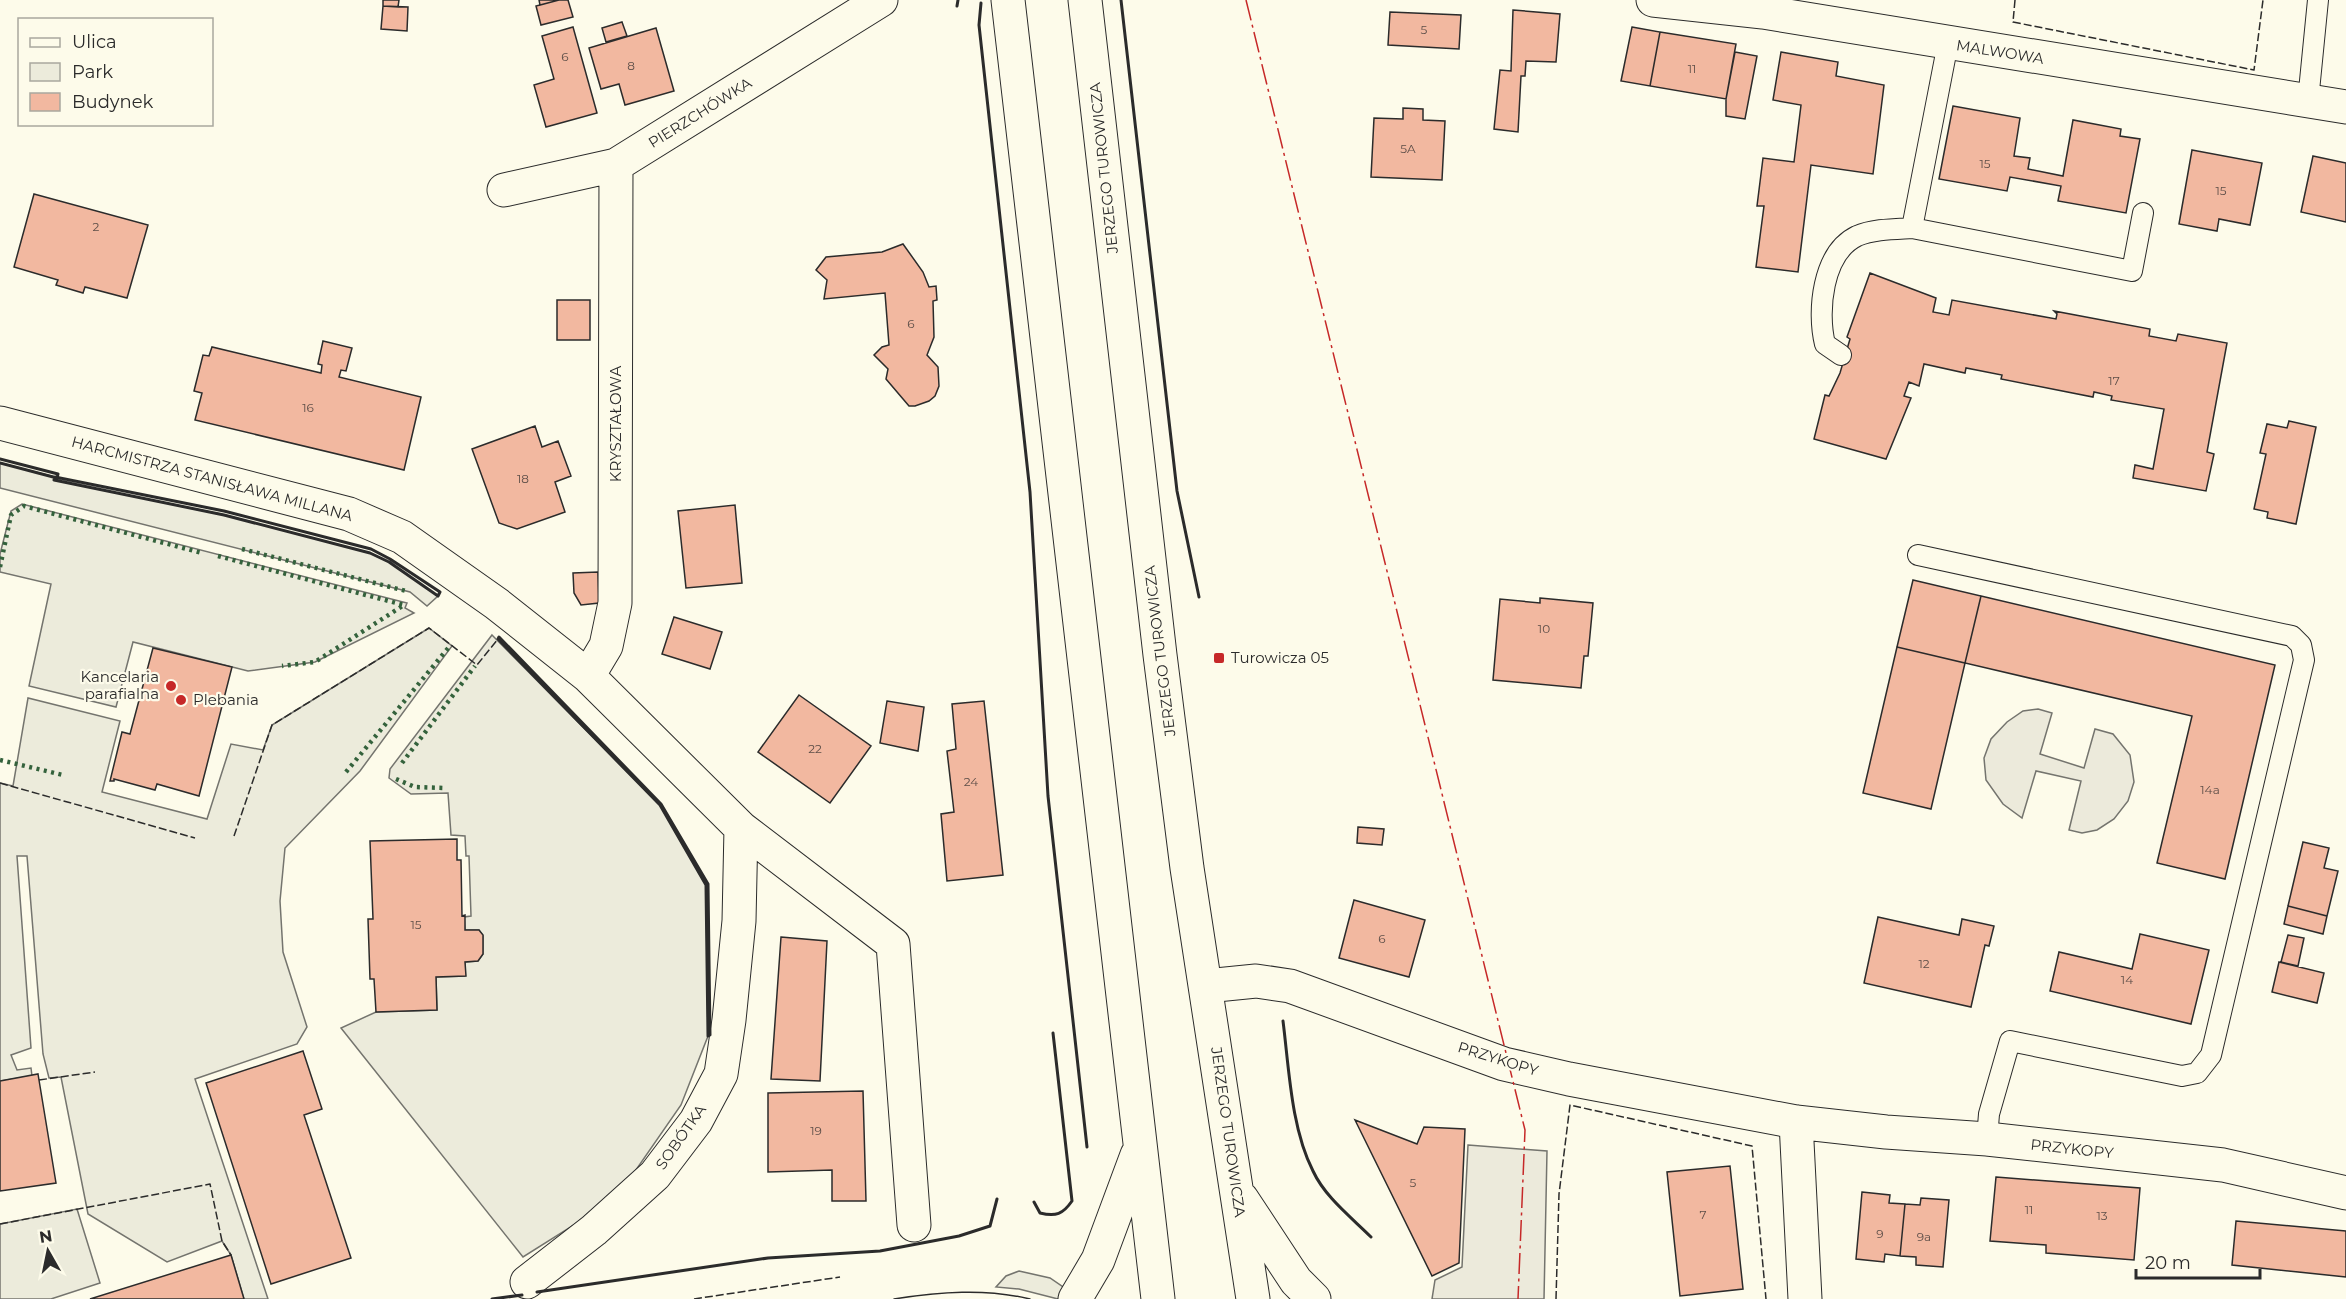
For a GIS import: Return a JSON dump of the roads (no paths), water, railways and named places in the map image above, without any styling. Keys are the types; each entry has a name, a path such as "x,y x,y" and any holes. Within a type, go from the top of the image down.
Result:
{"street":[{"name":"PIERZCHÓWKA","path":"504,190 616,165 881,0"},
{"path":"1008,0 1158,1299"},
{"name":"JERZEGO TUROWICZA","path":"1085,0 1160,655 1187,868 1253,1299"},
{"name":"MALWOWA","path":"1653,0 1764,6 1948,43 2346,107"},
{"name":"KRYSZTAŁOWA","path":"588,676 606,646 615,603 616,165"},
{"name":"HARCMISTRZA STANISŁAWA MILLANA","path":"0,423 349,514 402,537 435,559 497,604 588,676 741,828 893,944 914,1225"},
{"name":"SOBÓTKA","path":"527,1282 594,1230 655,1175 696,1121 721,1074 739,921 741,828"},
{"name":"PRZYKOPY","path":"1206,986 1256,981 1290,986 1504,1064 1796,1122 1886,1132 1988,1139 2223,1165 2346,1193"},
{"path":"1796,1122 1805,1299"},
{"path":"1075,1299 1098,1260 1140,1145"},
{"path":"1236,1190 1296,1281 1314,1299"}],"lane":[{"path":"2308,101 2318,0"},
{"path":"1912,228 1948,43"},
{"path":"1840,355 1825,344 1820,323 1829,268 1839,251 1857,236 1881,230 1912,228 2132,271 2143,213"},
{"path":"1918,555 2292,636 2301,645 2304,660 2211,1055 2197,1073 2182,1076 2010,1041 1989,1114 1988,1139"}],"tram line":[{"path":"894,1299 962,1292 996,1293 1030,1299"}],"place":[{"name":"Turowicza 05","path":"1219,658"},
{"name":"Kancelaria parafialna","path":"171,686"},
{"name":"Plebania","path":"181,700"}]}
